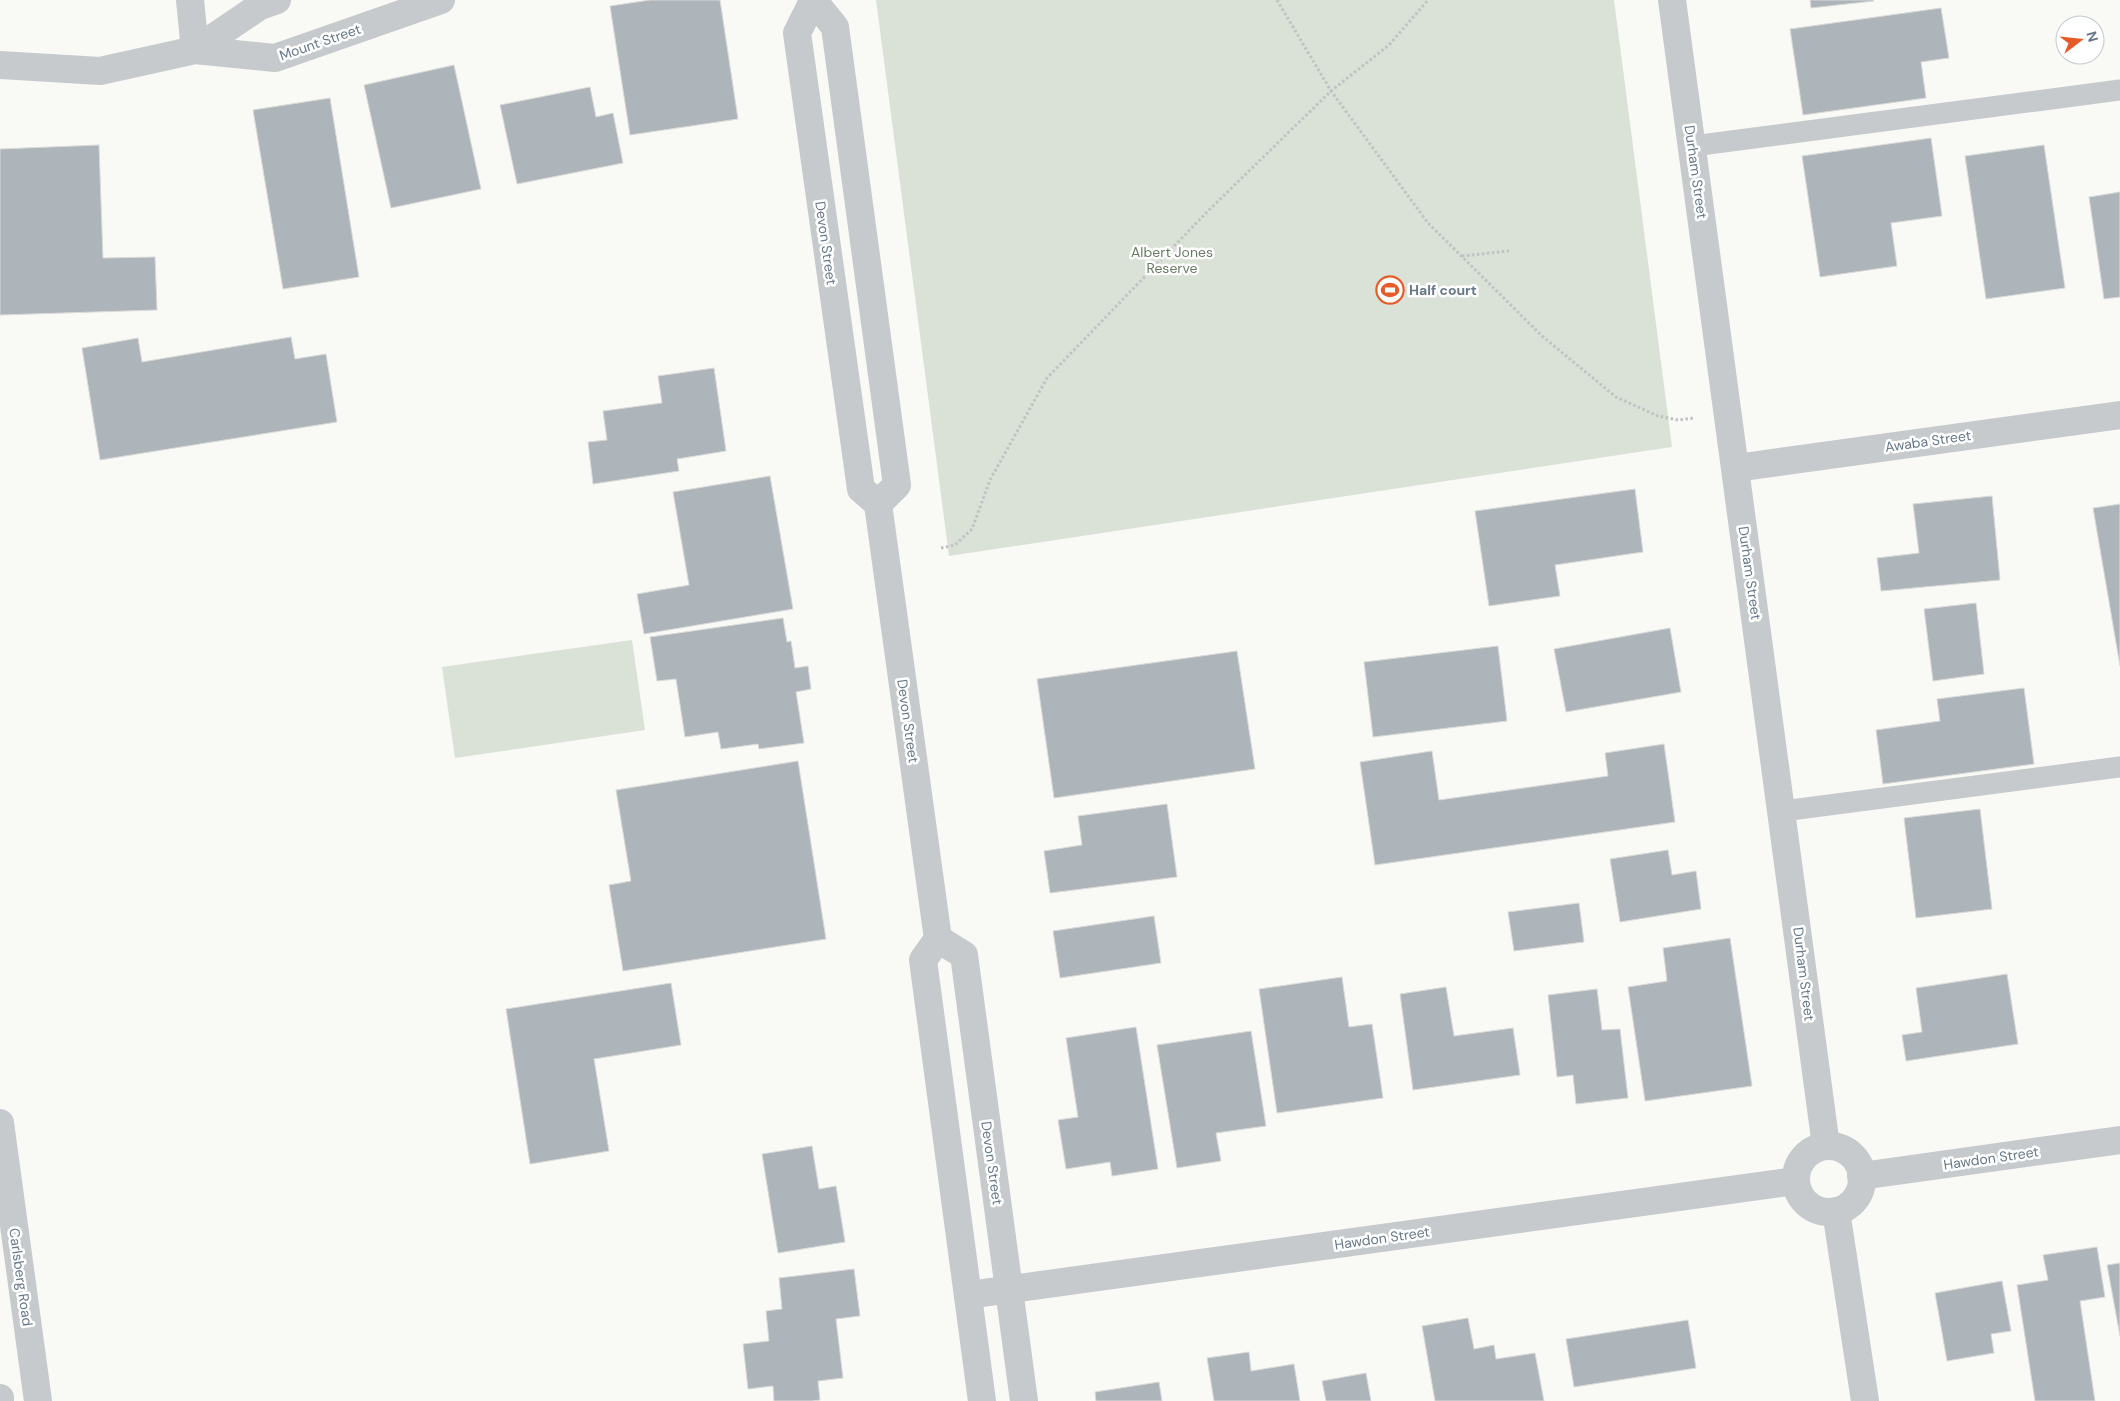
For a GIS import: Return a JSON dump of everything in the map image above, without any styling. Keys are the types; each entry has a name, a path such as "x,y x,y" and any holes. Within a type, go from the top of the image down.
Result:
{"street":[{"path":"190,0 195,50"},
{"name":"Mount Street","path":"195,50 260,6 277,0"},
{"name":"Mount Street","path":"0,65 100,71 195,50 275,58 441,0"},
{"name":"Devon Street","path":"879,493 797,33 813,0 835,27 879,493 938,939 964,955 1024,1401"},
{"name":"Durham Street","path":"1672,0 1826,1146"},
{"name":"Awaba Street","path":"1736,468 2120,415"},
{"path":"938,939 923,960 982,1401"},
{"name":"Carlsberg Road","path":"0,1123 11,1283 38,1401"},
{"name":"Hawdon Street","path":"1861,1176 2120,1140"},
{"path":"1826,1146 1836,1147 1854,1157 1859,1166 1861,1176 1858,1194 1845,1208 1826,1212 1809,1205 1802,1198 1796,1181 1801,1161 1817,1148 1826,1146"},
{"name":"Hawdon Street","path":"968,1295 1796,1181"},
{"path":"1836,1211 1865,1401"}],"lane":[{"path":"1693,146 2120,90"},
{"path":"1782,811 2120,767"}],"path":[{"path":"1277,0 1331,91 1428,223 1542,336 1616,398 1658,416 1678,420 1727,414"},
{"path":"941,548 955,545 972,529 990,480 1048,378 1207,212 1331,91 1389,45 1428,0"},
{"path":"1461,256 1509,251"}],"green space":[{"name":"Albert Jones Reserve","path":"876,0 1614,0 1672,447 949,556"},
{"path":"632,640 645,730 455,758 442,667"}],"building":[{"path":"650,0 720,0 738,119 630,135 610,6"},
{"path":"1810,0 1873,0 1874,1 1811,8"},
{"path":"1941,8 1949,58 1921,62 1926,98 1803,115 1790,29"},
{"path":"454,65 481,189 391,208 364,85"},
{"path":"590,87 596,117 613,113 623,163 517,184 500,105"},
{"path":"330,98 359,277 283,289 253,110"},
{"path":"1931,138 1942,216 1891,223 1897,266 1820,277 1802,156"},
{"path":"99,145 103,258 155,257 157,310 0,315 0,149"},
{"path":"2044,145 2065,288 1986,299 1965,156"},
{"path":"2120,192 2120,297 2104,299 2089,197"},
{"path":"291,337 295,359 326,354 337,422 100,460 82,348 138,338 142,362"},
{"path":"714,368 726,451 677,459 679,471 593,484 588,442 607,440 603,411 662,403 658,376"},
{"path":"770,476 793,609 644,634 637,594 689,585 673,492"},
{"path":"1635,489 1643,552 1555,565 1560,596 1489,606 1475,511"},
{"path":"1992,496 2000,580 1881,591 1877,558 1919,553 1913,504"},
{"path":"2120,504 2120,666 2093,508"},
{"path":"1976,603 1984,674 1933,681 1924,609"},
{"path":"783,618 787,642 791,641 795,668 808,666 811,689 796,692 804,743 759,749 758,744 721,749 718,732 685,737 676,679 657,681 650,637"},
{"path":"1670,628 1681,692 1566,712 1554,649"},
{"path":"1498,646 1507,721 1373,737 1364,662"},
{"path":"1237,651 1255,769 1054,798 1037,679"},
{"path":"2024,688 2034,764 1883,784 1876,730 1940,721 1937,699"},
{"path":"1664,744 1675,822 1375,865 1360,762 1432,751 1439,800 1608,776 1605,753"},
{"path":"798,761 826,939 623,971 609,885 631,881 616,790"},
{"path":"1167,804 1177,877 1050,893 1044,851 1082,845 1078,816"},
{"path":"1980,809 1992,909 1916,918 1904,818"},
{"path":"1668,850 1672,875 1696,871 1701,909 1620,922 1610,859"},
{"path":"1579,903 1584,942 1514,951 1508,912"},
{"path":"1154,916 1161,963 1060,978 1053,931"},
{"path":"1730,938 1752,1086 1645,1101 1628,987 1667,981 1663,948"},
{"path":"2007,974 2018,1044 1906,1061 1902,1035 1922,1032 1916,988"},
{"path":"1342,977 1349,1027 1372,1024 1383,1098 1277,1113 1259,989"},
{"path":"671,983 681,1045 594,1059 609,1151 530,1164 506,1009"},
{"path":"1446,987 1454,1036 1513,1028 1520,1075 1413,1090 1400,994"},
{"path":"1597,989 1602,1030 1620,1029 1628,1098 1576,1104 1573,1075 1557,1077 1548,995"},
{"path":"1136,1027 1158,1169 1112,1176 1110,1162 1066,1169 1058,1120 1078,1117 1066,1038"},
{"path":"1251,1031 1266,1126 1216,1133 1221,1161 1177,1168 1157,1045"},
{"path":"812,1146 819,1189 836,1186 845,1242 778,1253 762,1154"},
{"path":"2097,1247 2105,1297 2080,1301 2095,1401 2035,1401 2017,1285 2048,1280 2043,1255"},
{"path":"2120,1263 2120,1336 2107,1265"},
{"path":"854,1269 860,1316 836,1319 843,1378 818,1381 820,1400 812,1401 774,1401 773,1386 748,1389 743,1344 769,1341 766,1311 782,1309 779,1278"},
{"path":"2002,1281 2011,1331 1991,1334 1994,1353 1947,1361 1935,1293"},
{"path":"1468,1318 1474,1349 1494,1345 1496,1359 1535,1353 1544,1401 1435,1401 1422,1326"},
{"path":"1688,1320 1696,1368 1574,1387 1566,1339"},
{"path":"1249,1352 1251,1371 1294,1364 1300,1401 1214,1401 1207,1358"},
{"path":"1366,1373 1371,1401 1326,1401 1322,1381"},
{"path":"1159,1382 1162,1401 1096,1401 1095,1392"}],"place":[{"name":"Half court","path":"1390,290"}]}
